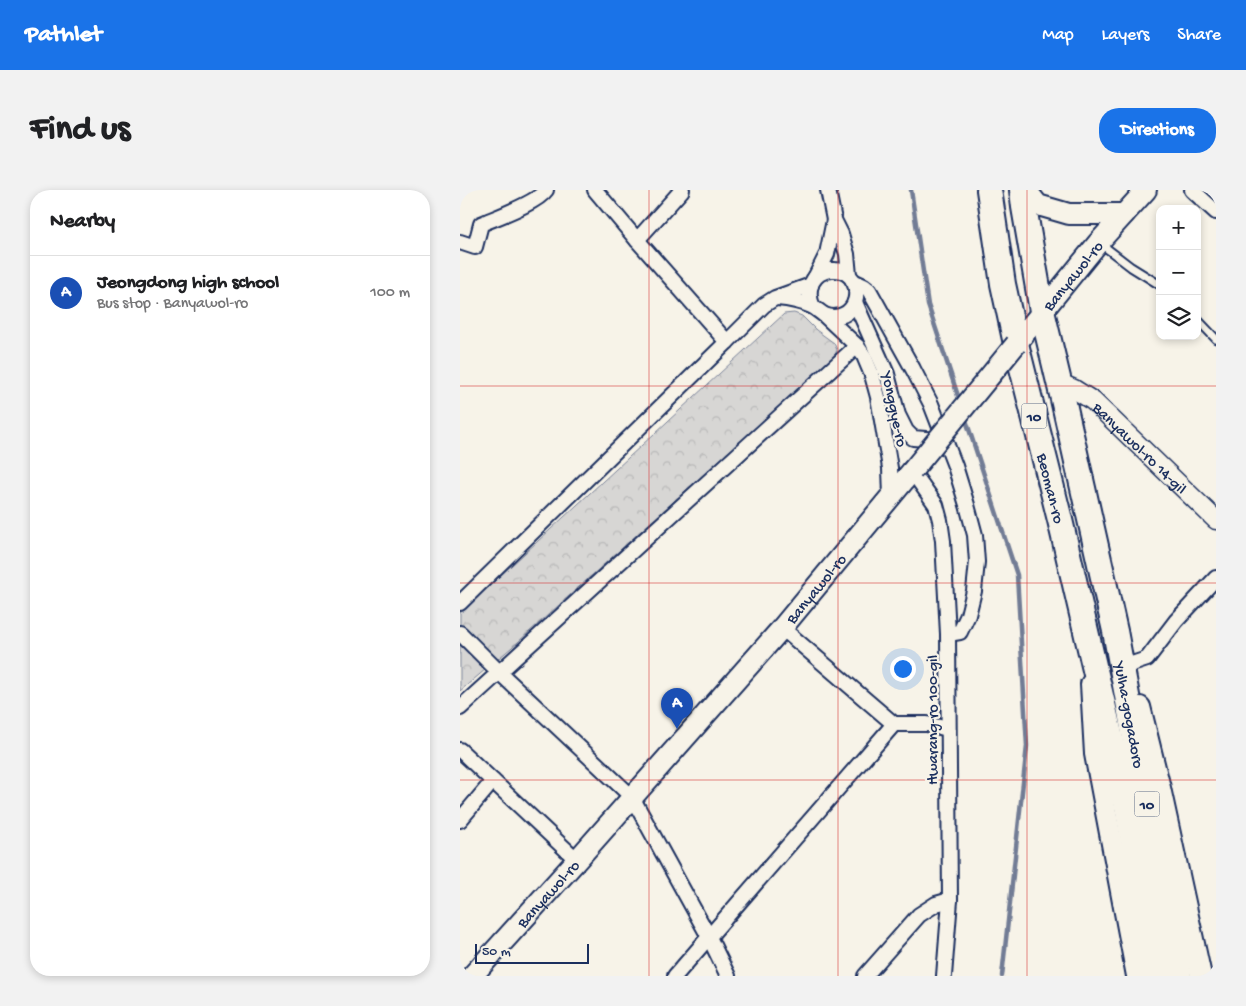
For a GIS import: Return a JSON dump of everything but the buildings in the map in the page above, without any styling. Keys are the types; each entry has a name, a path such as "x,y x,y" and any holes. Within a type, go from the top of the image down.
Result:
{"highway":[{"name":"Beoman-ro","path":"989,190 1003,284 1016,344 1056,502 1088,640"},
{"name":"Beoman-ro","path":"1022,190 1042,311 1060,383 1115,631"},
{"name":"Yulha-gogadoro","path":"1115,631 1179,976"},
{"name":"Yulha-gogadoro","path":"1088,640 1127,807 1157,976"}],"main road":[{"path":"1026,190 1038,205 1069,214 1124,214"},
{"name":"Banyawol-ro","path":"472,976 782,628 1098,243 1146,190"},
{"path":"1115,631 1129,665 1160,788 1201,976"},
{"path":"1088,640 1095,754 1137,976"}],"street":[{"path":"460,242 475,247 481,224 519,208 543,195 546,190"},
{"path":"595,190 727,342"},
{"path":"637,240 682,190"},
{"path":"775,298 793,300 831,317 846,313 855,302 856,288 851,278 841,234 834,220 828,190"},
{"path":"1192,190 1216,212"},
{"path":"819,311 810,300 809,292 826,254 834,220"},
{"path":"460,603 764,305 813,281 821,273 835,270 842,271 869,290 931,404 955,466 975,535 977,562 974,591 968,615 960,632 948,634"},
{"name":"Yonggye-ro","path":"855,302 887,374 898,415 906,431 913,438 938,440"},
{"name":"Yonggye-ro","path":"819,311 857,346 864,356 872,375 878,397 890,468 891,497"},
{"path":"460,708 857,346"},
{"name":"Banyawol-ro 14-gil","path":"1060,383 1093,401 1216,520"},
{"name":"Hwarang-ro 100-gil","path":"912,471 936,505 943,541 948,634 950,900 944,976"},
{"path":"1129,665 1147,658 1176,621 1216,578"},
{"path":"782,628 894,724 928,724 948,729"},
{"path":"460,633 632,797 709,937 728,976"},
{"path":"675,976 894,724"},
{"path":"460,750 577,860"},
{"path":"460,820 493,781"},
{"path":"865,976 919,915 936,904 950,900"}],"lane":[{"path":"1098,243 1156,283"},
{"path":"1201,323 1216,340"}],"green space":[{"path":"794,313 802,316 816,330 834,343 837,350 834,357 518,642 460,691 460,613 784,314"}],"waterway":[{"path":"911,190 928,305 960,402"},
{"path":"965,417 1017,575 1027,746 1002,976"}],"place":[{"name":"Jeongdong high school","path":"677,729"}]}
